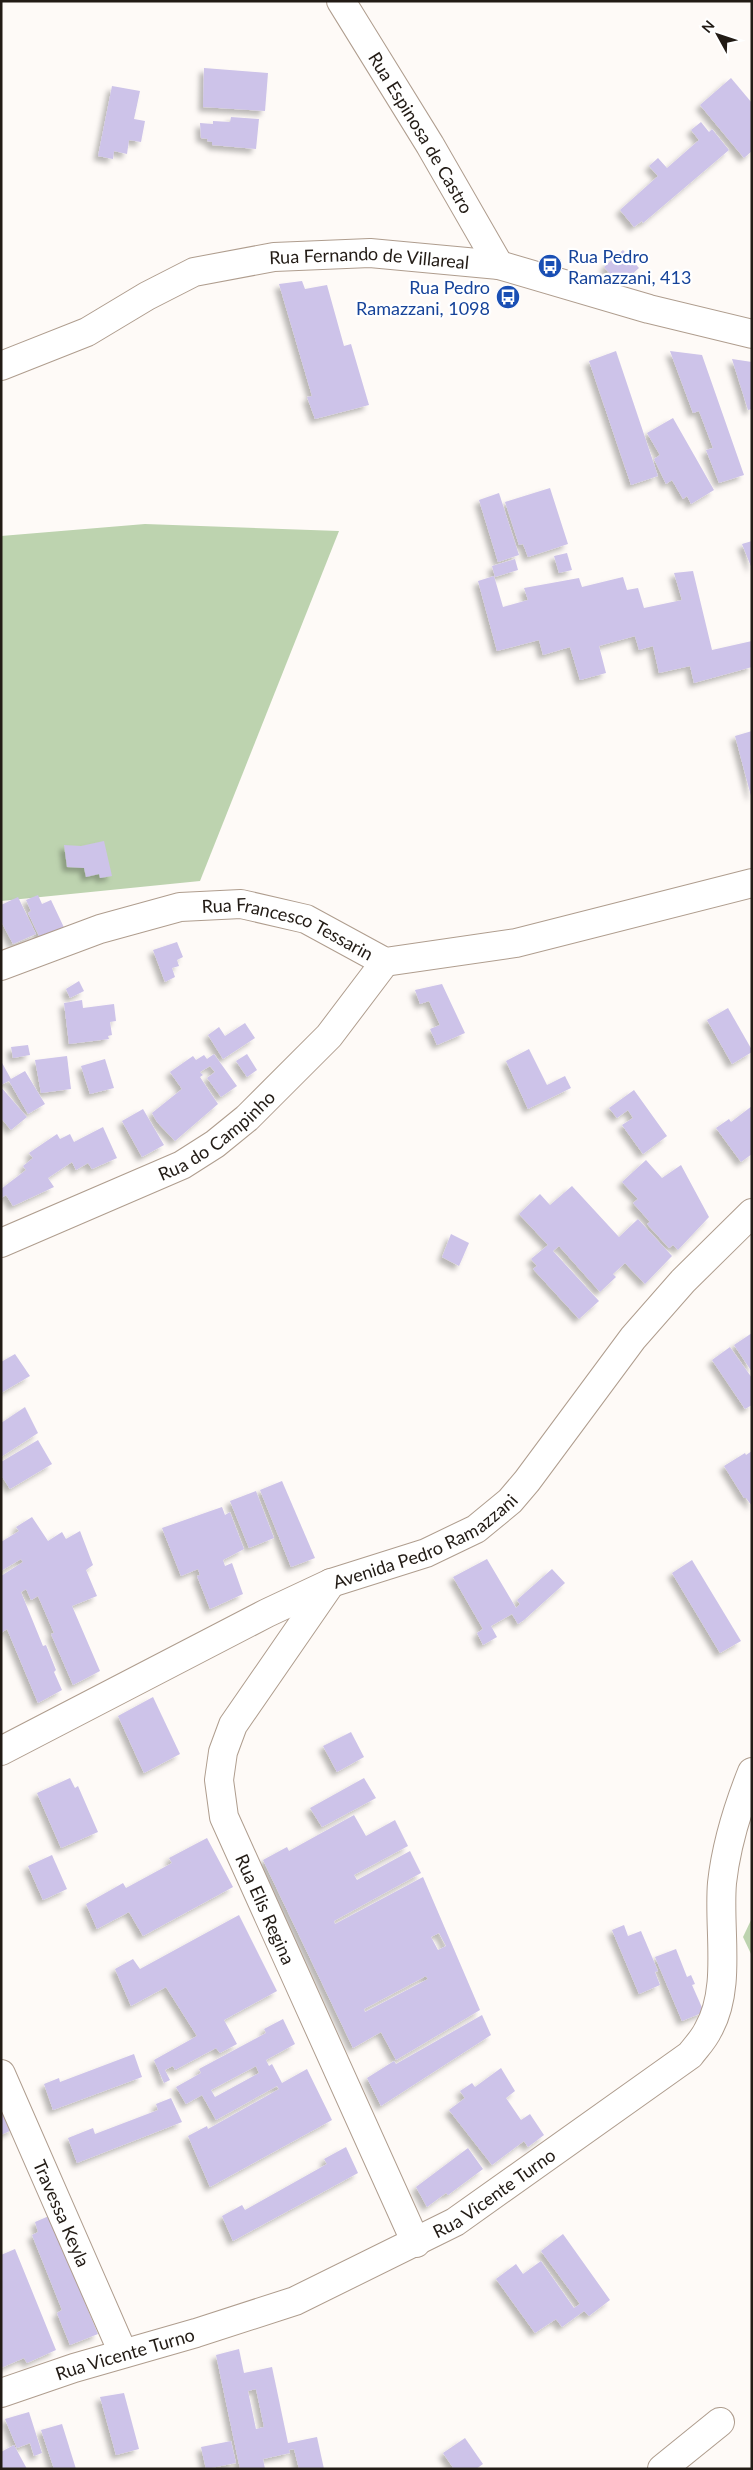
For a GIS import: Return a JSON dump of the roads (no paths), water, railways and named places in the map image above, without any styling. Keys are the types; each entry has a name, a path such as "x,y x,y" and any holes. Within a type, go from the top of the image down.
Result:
{"street":[{"name":"Rua Espinosa de Castro","path":"341,1 430,145 499,265"},
{"name":"Rua Fernando de Villareal","path":"1,366 86,332 147,296 194,272 274,257 370,253 499,265 649,309 752,334"},
{"name":"Rua Francesco Tessarin","path":"1,966 100,929 180,907 241,904 306,919 385,962 516,943 752,883"},
{"name":"Rua do Campinho","path":"1,1244 182,1165 215,1144 247,1118 329,1036 385,962"},
{"name":"Avenida Pedro Ramazzani","path":"1,1751 267,1613 331,1583 426,1553 476,1529 510,1501 567,1429 633,1338 683,1281 752,1213"},
{"name":"Rua Elis Regina","path":"331,1583 233,1725 223,1752 219,1780 224,1817 416,2243"},
{"name":"Rua Vicente Turno","path":"1,2393 295,2301 416,2243 454,2222 690,2055 709,2030 720,1995 722,1969 722,1882 728,1847 752,1772"},
{"name":"Travessa Keyla","path":"1,2074 124,2353"},
{"path":"662,2469 720,2422"}],"place":[{"name":"Rua Pedro Ramazzani, 413","path":"550,266"},
{"name":"Rua Pedro Ramazzani, 1098","path":"508,297"}]}
